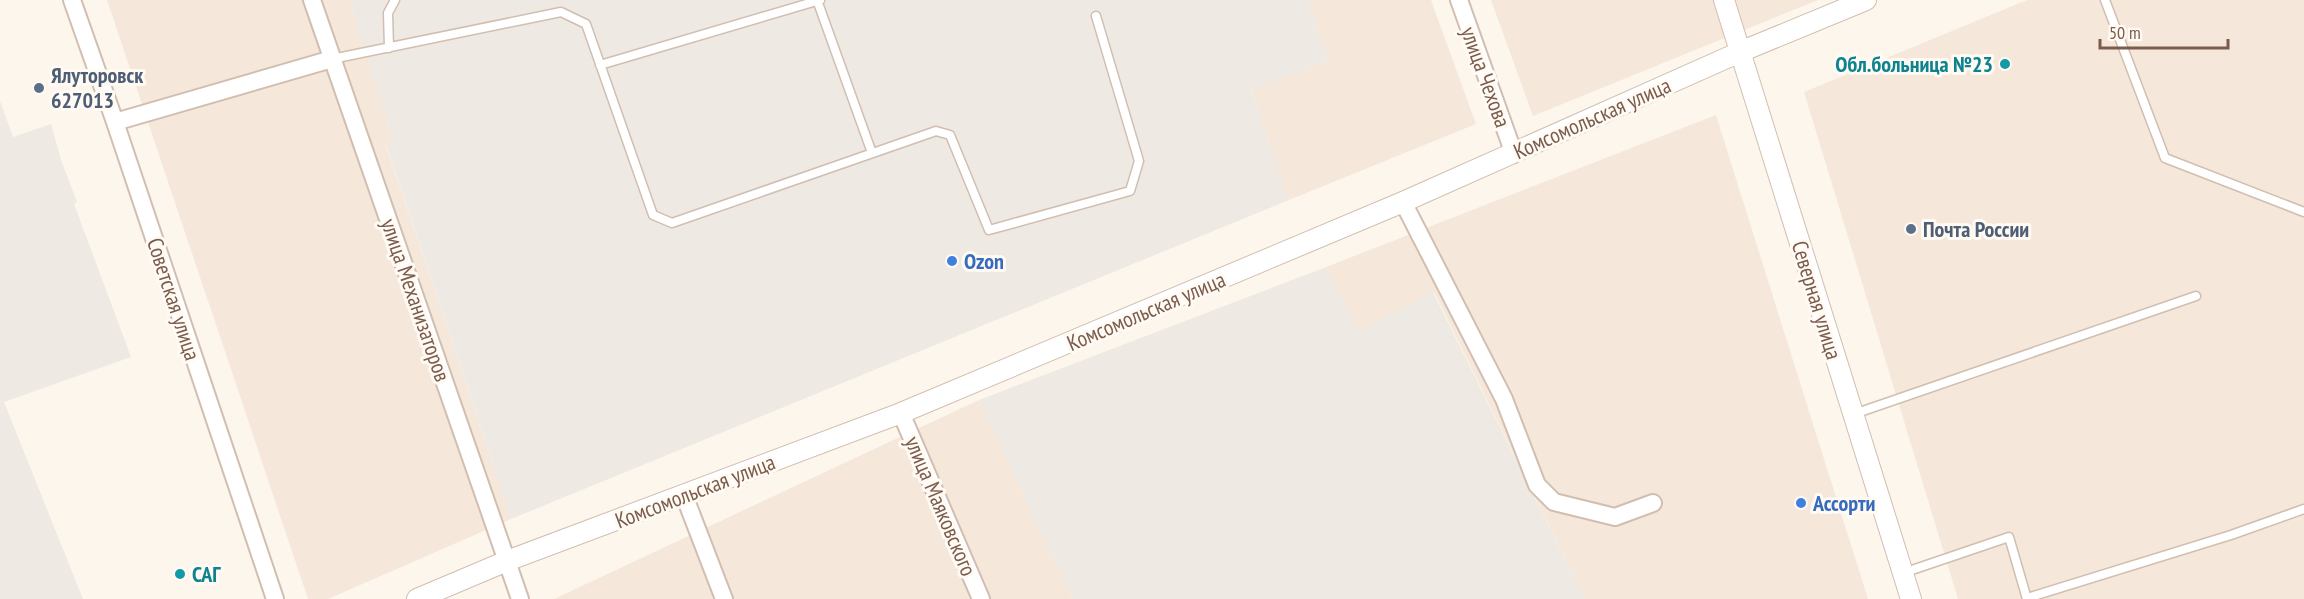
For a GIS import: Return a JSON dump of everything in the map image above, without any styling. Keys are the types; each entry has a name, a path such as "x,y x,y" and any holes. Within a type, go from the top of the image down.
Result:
{"street":[{"name":"Советская улица","path":"72,0 275,599"},
{"name":"улица Механизаторов","path":"312,0 520,599"},
{"name":"улица Чехова","path":"1459,0 1514,154"},
{"name":"Северная улица","path":"1724,0 1911,599"},
{"name":"Комсомольская улица","path":"417,599 507,561 901,413 1403,202 1740,52 1866,0"},
{"path":"115,122 332,59"},
{"path":"1403,202 1504,399 1537,485 1554,502 1615,517 1653,503"},
{"name":"улица Маяковского","path":"901,413 981,599"},
{"path":"684,495 724,599"}],"lane":[{"path":"388,48 388,13 395,0"},
{"path":"600,65 818,0 872,153"},
{"path":"2105,0 2164,158 2304,212"},
{"path":"332,59 561,12 586,24 653,215 672,223 936,131 950,135 989,230 1130,191 1139,160 1096,16"},
{"path":"1853,415 2196,296"},
{"path":"1903,573 2009,537 2027,598 2231,535 2304,509"}],"shaded area":[{"path":"107,0 349,0 393,138 385,143 511,519 328,599 308,599"},
{"path":"349,0 1308,0 1329,61 1251,89 1289,200 511,519 385,142 393,138"},
{"path":"1308,0 1431,0 1476,124 1289,200 1251,89 1329,61"},
{"path":"1491,0 1818,0 1533,116"},
{"path":"2027,0 2304,0 2304,599 1958,599 1804,92"},
{"path":"0,101 13,137 51,124 61,160 77,202 74,204 131,357 4,402 83,599 0,599"},
{"path":"1716,115 1868,599 1585,599 1434,292 1358,331 1326,267"},
{"path":"1326,267 1358,330 1433,292 1585,599 1072,599 979,400"},
{"path":"979,400 1072,599 554,599"}],"place":[{"name":"Обл.больница №23","path":"2005,64"},
{"name":"Ялуторовск 627013","path":"39,88"},
{"name":"Почта России","path":"1911,229"},
{"name":"Ozon","path":"952,261"},
{"name":"Ассорти","path":"1801,503"},
{"name":"САГ","path":"180,574"}]}
